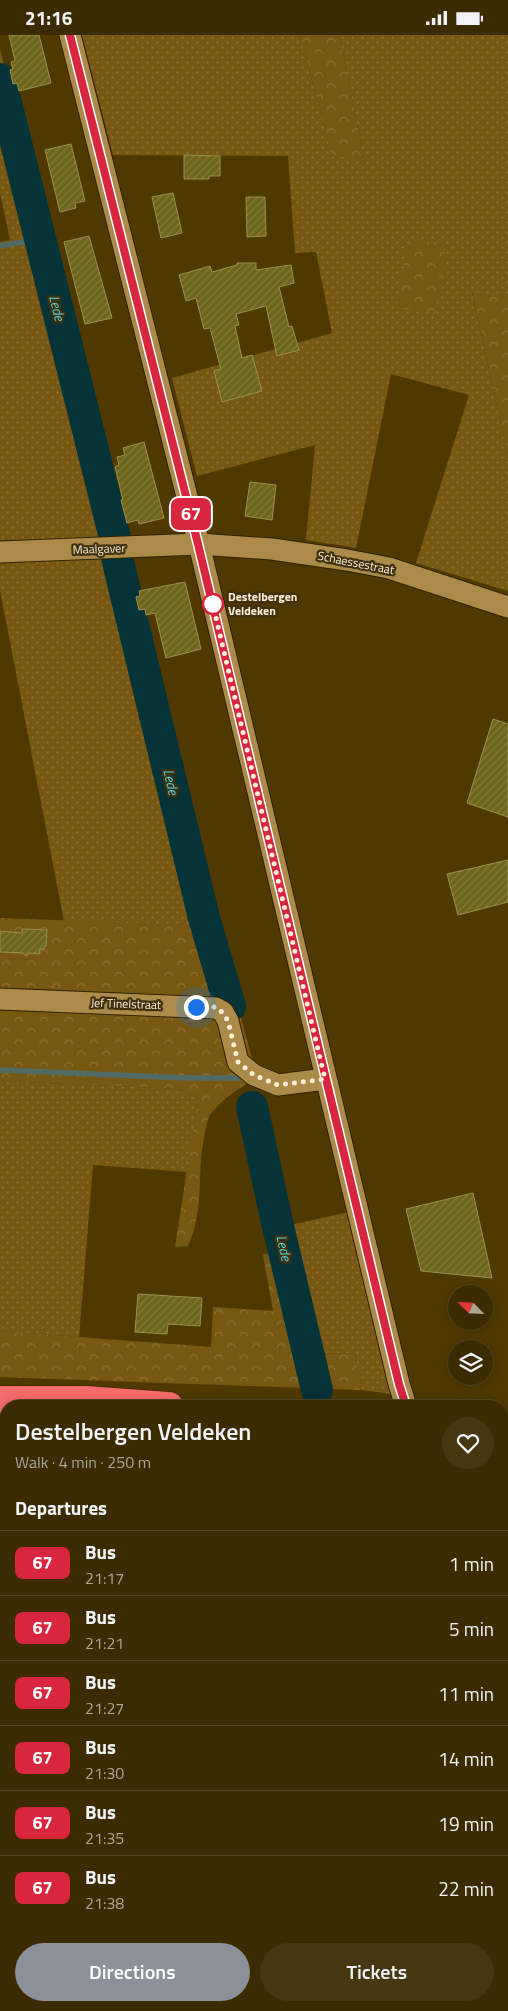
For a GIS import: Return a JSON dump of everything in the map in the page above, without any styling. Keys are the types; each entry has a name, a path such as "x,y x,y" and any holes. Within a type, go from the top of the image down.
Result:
{"highway":[{"path":"0,1400 86,1400"}],"street":[{"path":"70,35 198,544 325,1079 404,1400"},
{"name":"Maalgaver","path":"0,552 198,544"},
{"name":"Schaessestraat","path":"198,544 272,549 389,568 508,607"},
{"name":"Jef Tinelstraat","path":"0,999 216,1007 228,1021 238,1062 254,1075 278,1085 325,1079"}],"green space":[{"path":"82,35 300,35 332,156 364,158 339,35 508,35 508,297 472,293 508,456 508,591 416,563 469,395 391,374 356,548 306,540 315,445 197,476 172,378 332,333 316,252 295,253 288,156 113,155"},
{"path":"300,35 339,35 364,158 332,157"},
{"path":"0,49 122,537 0,547 0,242 10,240 0,193"},
{"path":"408,241 446,243 441,287 435,313 397,308"},
{"path":"472,292 508,297 508,456"},
{"path":"131,556 216,926 64,921 0,590 0,562"},
{"path":"0,918 216,926 257,1077 226,1098 208,1119 202,1147 197,1219 188,1246 175,1247 198,1099 179,1089 0,1081"},
{"path":"0,1081 179,1089 198,1099 187,1172 93,1165 79,1337 0,1331"},
{"path":"349,1212 391,1394 362,1390 355,1354 311,1353 286,1226"},
{"path":"289,1246 311,1353 355,1354 362,1390 0,1377 0,1331 211,1347 213,1307 273,1311 263,1255"}],"building":[{"path":"9,35 39,35 51,83 19,91 17,83 13,84 10,70 13,69 11,62 15,61"},
{"path":"71,144 85,201 75,203 76,208 60,212 45,150"},
{"path":"184,155 220,156 220,176 209,176 209,179 184,179"},
{"path":"173,193 182,233 161,238 152,197"},
{"path":"246,197 265,197 266,236 247,237"},
{"path":"89,236 112,318 85,324 64,242"},
{"path":"237,263 256,263 256,270 291,265 294,283 279,287 289,327 292,326 299,350 277,356 266,306 236,314 239,325 235,326 242,358 252,355 262,391 222,402 214,371 221,369 210,328 204,329 196,298 186,301 179,275 210,266 212,272 237,265"},
{"path":"144,442 164,518 139,524 138,520 127,523 115,467 119,465 117,457 125,455 123,448"},
{"path":"250,482 276,485 272,520 245,516"},
{"path":"185,582 201,649 166,658 155,613 146,615 145,609 139,610 136,597 140,596 139,591"},
{"path":"493,719 508,724 508,817 467,803"},
{"path":"508,860 508,902 458,915 447,874"},
{"path":"23,929 47,930 46,946 44,946 44,949 40,949 39,954 30,953 26,956 23,953 0,952 0,931 22,933"},
{"path":"473,1193 492,1278 421,1271 406,1209"},
{"path":"138,1294 202,1298 200,1326 168,1324 167,1334 135,1332"}],"waterway":[{"name":"Lede","path":"0,79 115,538"},
{"path":"0,246 40,239"},
{"name":"Lede","path":"117,558 204,918 230,1006"},
{"path":"0,1070 188,1078 246,1078"},
{"name":"Lede","path":"252,1107 317,1390"},
{"path":"212,2011 223,2011"}],"bus line":[{"name":"67","path":"70,35 198,544 321,1063 404,1400"}],"place":[{"name":"Destelbergen Veldeken","path":"213,604"}],"route":[{"path":"196,1007 216,1007 223,1013 228,1021 238,1062 254,1075 278,1085 325,1079 212,601 213,604"}]}
